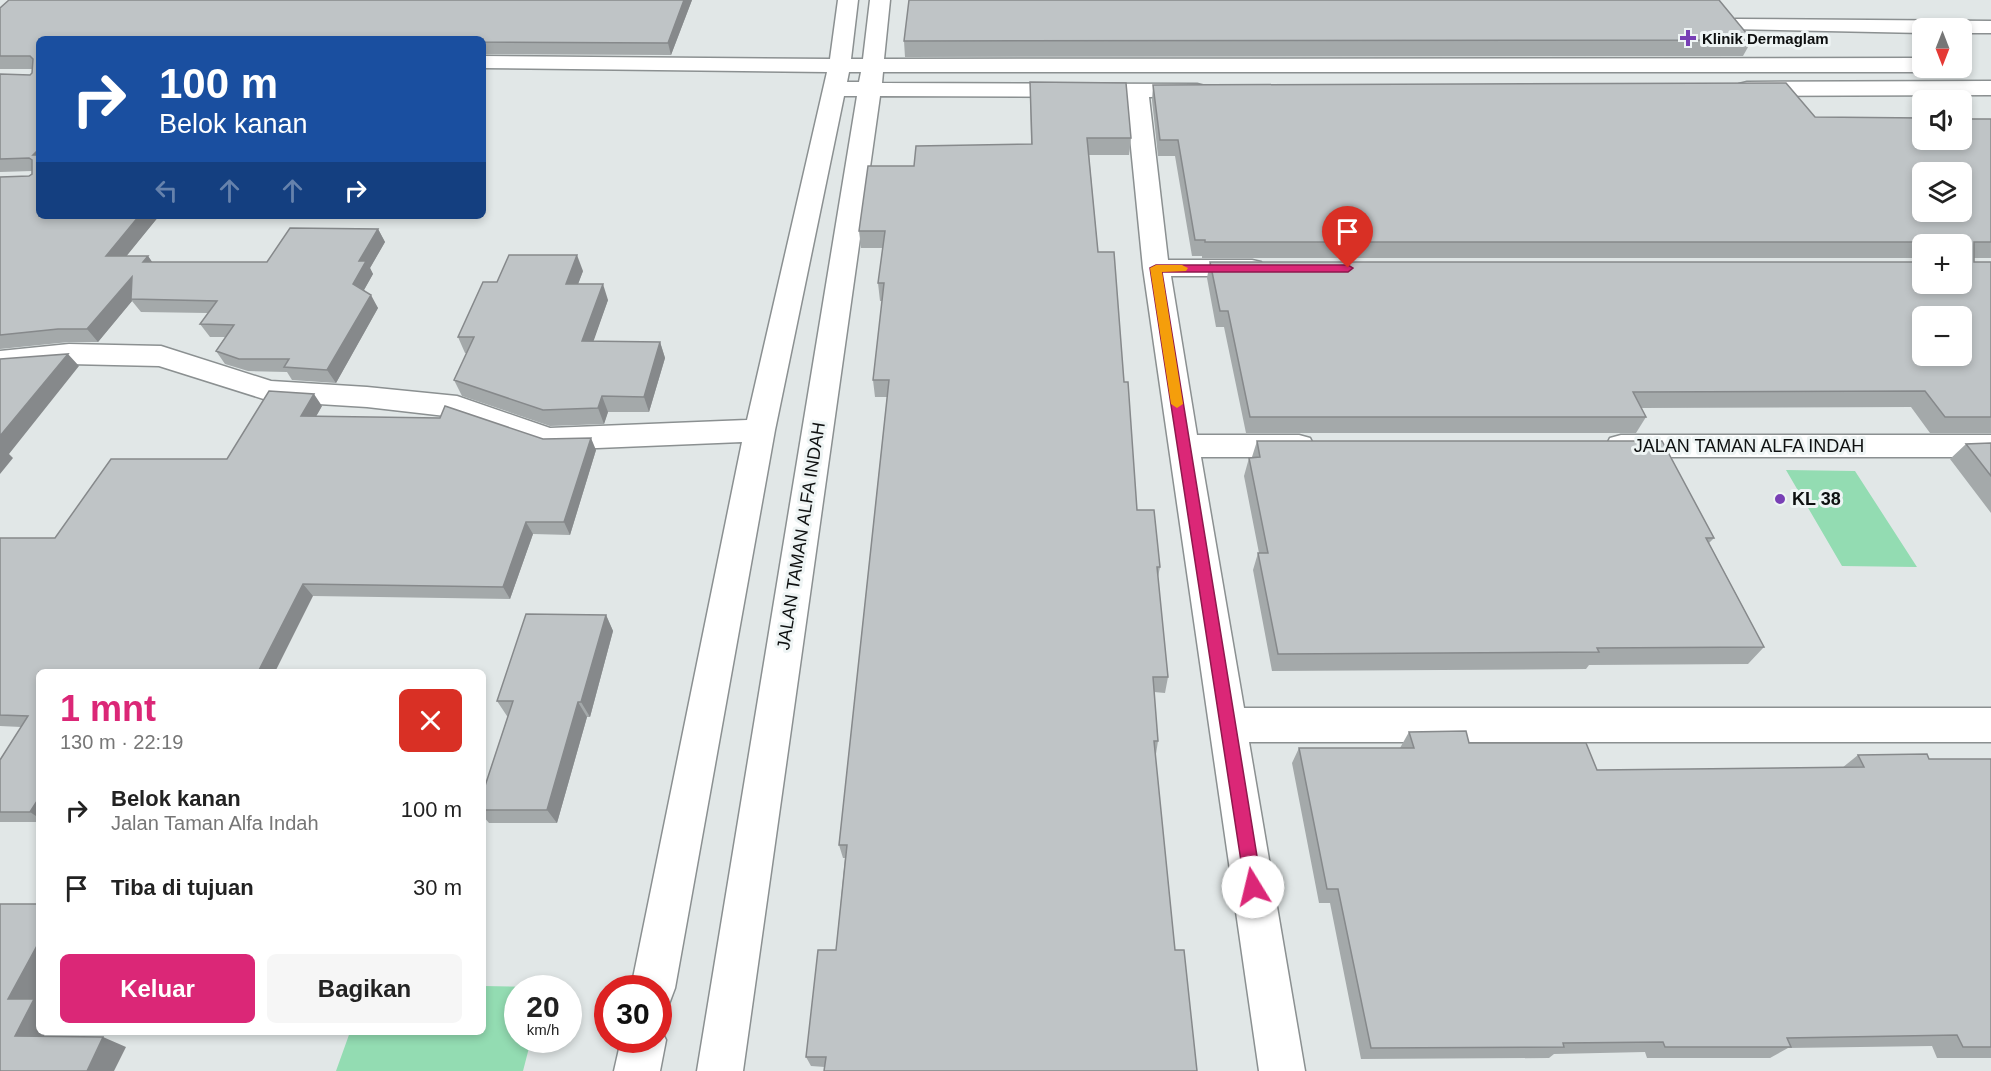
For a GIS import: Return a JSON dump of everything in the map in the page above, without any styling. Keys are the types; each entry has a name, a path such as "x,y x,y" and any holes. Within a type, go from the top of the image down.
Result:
{"street":[{"path":"655,975 760,430 836,78 848,0"},
{"name":"JALAN TAMAN ALFA INDAH","path":"720,1071 871,78 880,0"},
{"path":"1791,88 1729,17 1991,27"},
{"path":"486,62 836,78 1770,64 1912,65"},
{"path":"871,78 1137,91 1220,91"},
{"path":"1720,89 1991,88"},
{"path":"1137,91 1156,268 1282,1071"},
{"path":"1156,268 1276,268"},
{"path":"0,361 69,354 160,356 270,391 366,397 457,407 549,439 760,430"},
{"path":"1184,446 1326,446"},
{"name":"JALAN TAMAN ALFA INDAH","path":"1587,446 1991,446"},
{"path":"1228,726 1991,725"},
{"path":"637,1071 640,1053"}],"green space":[{"path":"1786,470 1855,471 1917,567 1842,566"},
{"path":"486,986 504,986 504,1053 528,1053 523,1071 336,1071 349,1035 486,1035"}],"building":[{"path":"9,0 684,0 668,43 486,42 486,36 36,36 36,152 33,155 36,155 36,219 137,219 106,256 148,256 143,262 267,262 290,228 378,229 359,261 366,261 353,284 371,295 327,370 284,367 289,359 239,359 216,351 234,325 200,324 217,301 131,299 132,277 87,329 58,329 0,335 0,177 29,176 32,174 32,160 29,158 0,159 0,74 30,75 33,59 30,56 0,56 0,8"},
{"path":"909,0 1719,0 1752,40 904,41"},
{"path":"1030,82 1126,83 1131,138 1087,138 1098,252 1114,252 1124,382 1128,382 1137,510 1154,510 1168,677 1153,677 1158,741 1154,741 1175,950 1184,950 1197,1071 824,1071 826,1057 806,1057 818,950 836,950 847,845 839,845 889,380 873,380 884,283 878,283 885,231 859,231 868,166 914,166 916,146 1032,144"},
{"path":"1786,83 1815,117 1912,118 1912,150 1972,150 1972,119 1991,119 1991,242 1974,242 1974,262 1991,262 1991,417 1945,417 1925,391 1633,392 1646,417 1250,417 1228,311 1220,311 1210,262 1912,262 1912,294 1972,294 1972,234 1912,234 1912,242 1205,242 1205,240 1195,240 1178,140 1160,140 1153,85"},
{"path":"509,255 577,255 566,284 603,284 582,341 660,342 644,397 602,396 598,408 543,410 454,380 474,337 458,337 483,282 497,282"},
{"path":"68,354 0,436 0,359"},
{"path":"269,391 314,394 301,416 440,418 445,406 543,439 591,438 564,522 526,522 503,587 303,584 260,669 36,669 36,803 30,812 0,812 0,760 28,716 0,715 0,538 55,538 111,459 227,459"},
{"path":"1257,441 1662,441 1714,538 1706,538 1764,647 1597,648 1599,652 1278,654 1258,553 1268,553 1249,458 1260,457"},
{"path":"1991,443 1991,476 1966,444"},
{"path":"526,614 606,615 547,810 486,810 486,783 513,701 497,701"},
{"path":"1466,731 1469,743 1586,743 1597,770 1864,767 1858,755 1927,754 1929,759 1991,759 1991,1047 1963,1047 1957,1035 1787,1038 1791,1047 1665,1047 1663,1042 1563,1043 1564,1047 1371,1048 1338,889 1327,889 1299,748 1414,748 1409,732"},
{"path":"0,904 36,904 36,948 8,999 34,999 15,1036 103,1037 87,1071 0,1071"}],"slow traffic":[{"path":"1177,404 1156,268 1182,268"}],"place":[{"name":"Klinik Dermaglam","path":"1688,38"},
{"name":"KL 38","path":"1780,499"}],"route":[{"path":"1253,887 1156,268 1348,268"}]}
